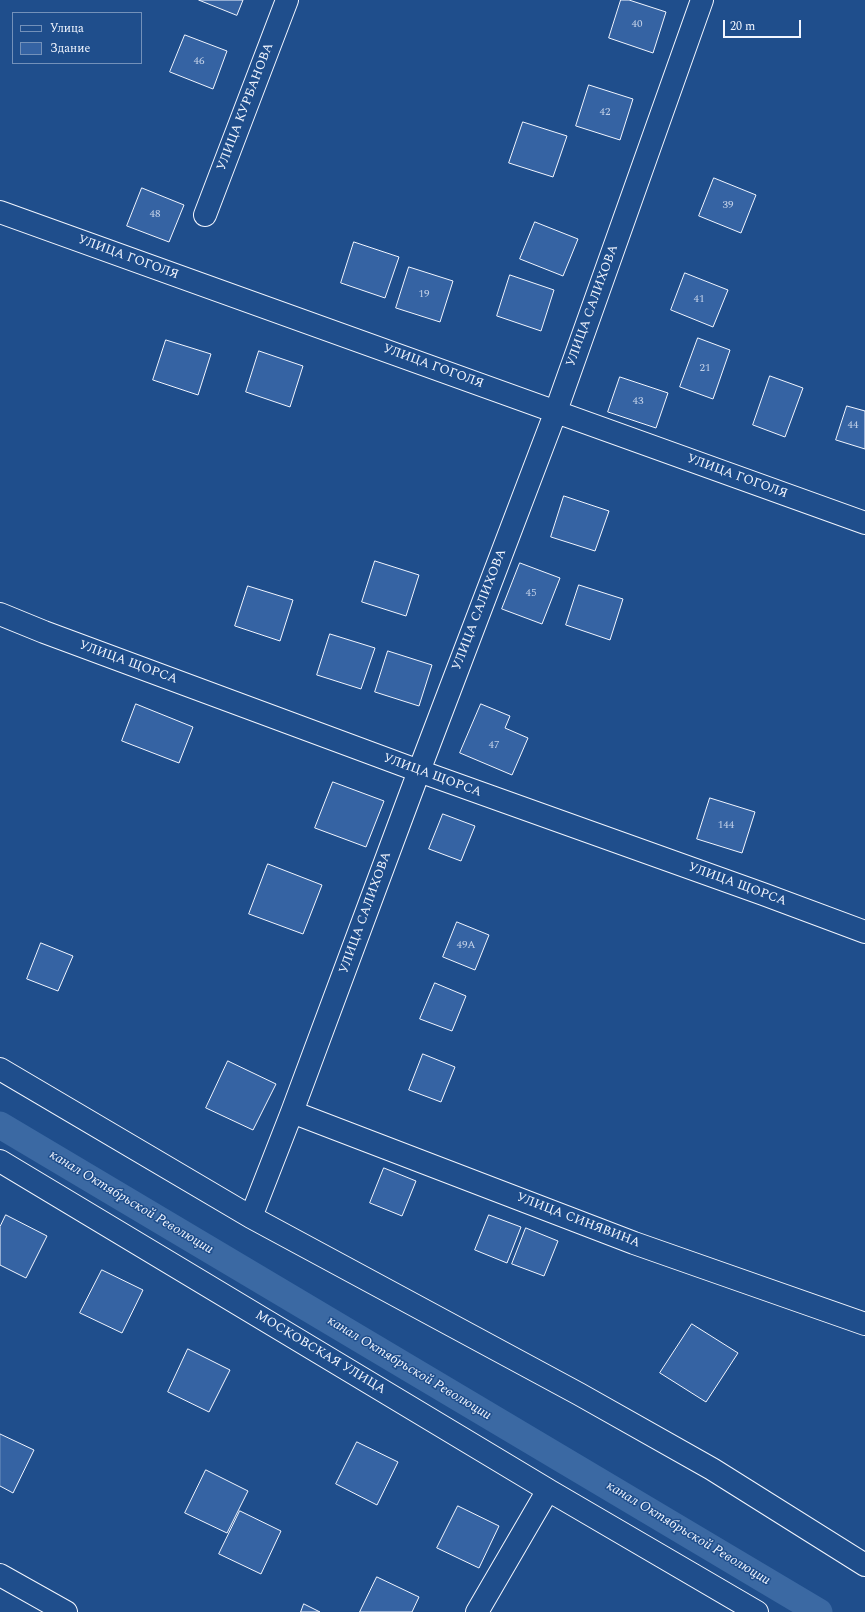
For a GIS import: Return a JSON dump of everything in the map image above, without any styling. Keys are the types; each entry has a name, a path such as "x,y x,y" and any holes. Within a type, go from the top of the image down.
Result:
{"street":[{"name":"УЛИЦА КУРБАНОВА","path":"205,215 287,0"},
{"name":"УЛИЦА САЛИХОВА","path":"251,1217 556,411 702,0"},
{"name":"УЛИЦА ГОГОЛЯ","path":"0,212 865,523"},
{"name":"УЛИЦА ЩОРСА","path":"0,614 44,632 419,771 865,932"},
{"path":"0,1069 251,1217 579,1394 712,1469 865,1565"},
{"name":"УЛИЦА СИНЯВИНА","path":"292,1112 634,1243 865,1324"},
{"name":"МОСКОВСКАЯ УЛИЦА","path":"0,1161 548,1490 757,1612"},
{"path":"477,1612 548,1490"},
{"path":"0,1575 66,1612"}],"building":[{"path":"199,0 243,0 237,15"},
{"path":"621,0 629,0 666,12 653,53 609,38"},
{"path":"185,35 227,51 213,89 170,72"},
{"path":"589,85 633,99 620,140 576,126"},
{"path":"523,122 567,136 553,177 509,163"},
{"path":"714,178 756,195 741,233 699,216"},
{"path":"142,188 184,205 169,242 127,226"},
{"path":"535,222 578,239 563,276 520,259"},
{"path":"354,242 399,257 385,298 341,283"},
{"path":"409,267 453,281 440,322 396,308"},
{"path":"685,273 728,290 713,327 671,310"},
{"path":"510,275 554,290 541,331 497,316"},
{"path":"698,338 730,350 713,399 680,387"},
{"path":"166,340 211,354 198,395 153,380"},
{"path":"259,351 303,366 290,407 246,392"},
{"path":"770,376 803,388 785,437 753,425"},
{"path":"620,377 668,393 656,428 608,412"},
{"path":"847,406 865,411 865,449 836,440"},
{"path":"564,496 609,511 595,551 551,537"},
{"path":"375,561 419,575 406,616 362,602"},
{"path":"520,563 560,578 542,624 502,609"},
{"path":"579,585 623,599 610,640 566,625"},
{"path":"248,586 293,600 280,641 235,626"},
{"path":"330,634 375,648 361,689 317,675"},
{"path":"388,651 432,665 419,706 375,692"},
{"path":"136,704 193,727 179,763 122,741"},
{"path":"481,704 510,716 505,728 528,738 512,775 460,753"},
{"path":"333,782 384,801 366,847 315,828"},
{"path":"710,798 755,812 742,853 697,839"},
{"path":"443,814 475,826 461,861 429,849"},
{"path":"268,864 322,885 303,934 249,914"},
{"path":"457,922 489,935 475,970 443,957"},
{"path":"41,943 73,956 58,991 27,979"},
{"path":"435,983 466,996 452,1031 420,1019"},
{"path":"423,1054 455,1067 441,1102 409,1090"},
{"path":"228,1061 276,1084 253,1130 206,1108"},
{"path":"384,1168 416,1181 402,1216 370,1203"},
{"path":"6,1215 47,1236 26,1278 0,1265 0,1227"},
{"path":"489,1215 521,1227 507,1263 475,1250"},
{"path":"526,1228 558,1241 544,1276 512,1264"},
{"path":"102,1270 143,1290 122,1333 80,1313"},
{"path":"692,1324 738,1353 706,1402 660,1373"},
{"path":"188,1349 230,1370 209,1412 168,1392"},
{"path":"0,1434 34,1450 13,1493 0,1486"},
{"path":"357,1442 398,1462 377,1505 336,1484"},
{"path":"206,1470 248,1491 227,1533 185,1513"},
{"path":"458,1506 499,1526 479,1568 437,1548"},
{"path":"240,1511 281,1531 261,1574 219,1554"},
{"path":"377,1577 419,1597 412,1612 360,1612"},
{"path":"304,1604 320,1612 301,1612"}],"waterway":[{"name":"канал Октябрьской Революции","path":"0,1125 819,1612"}]}
